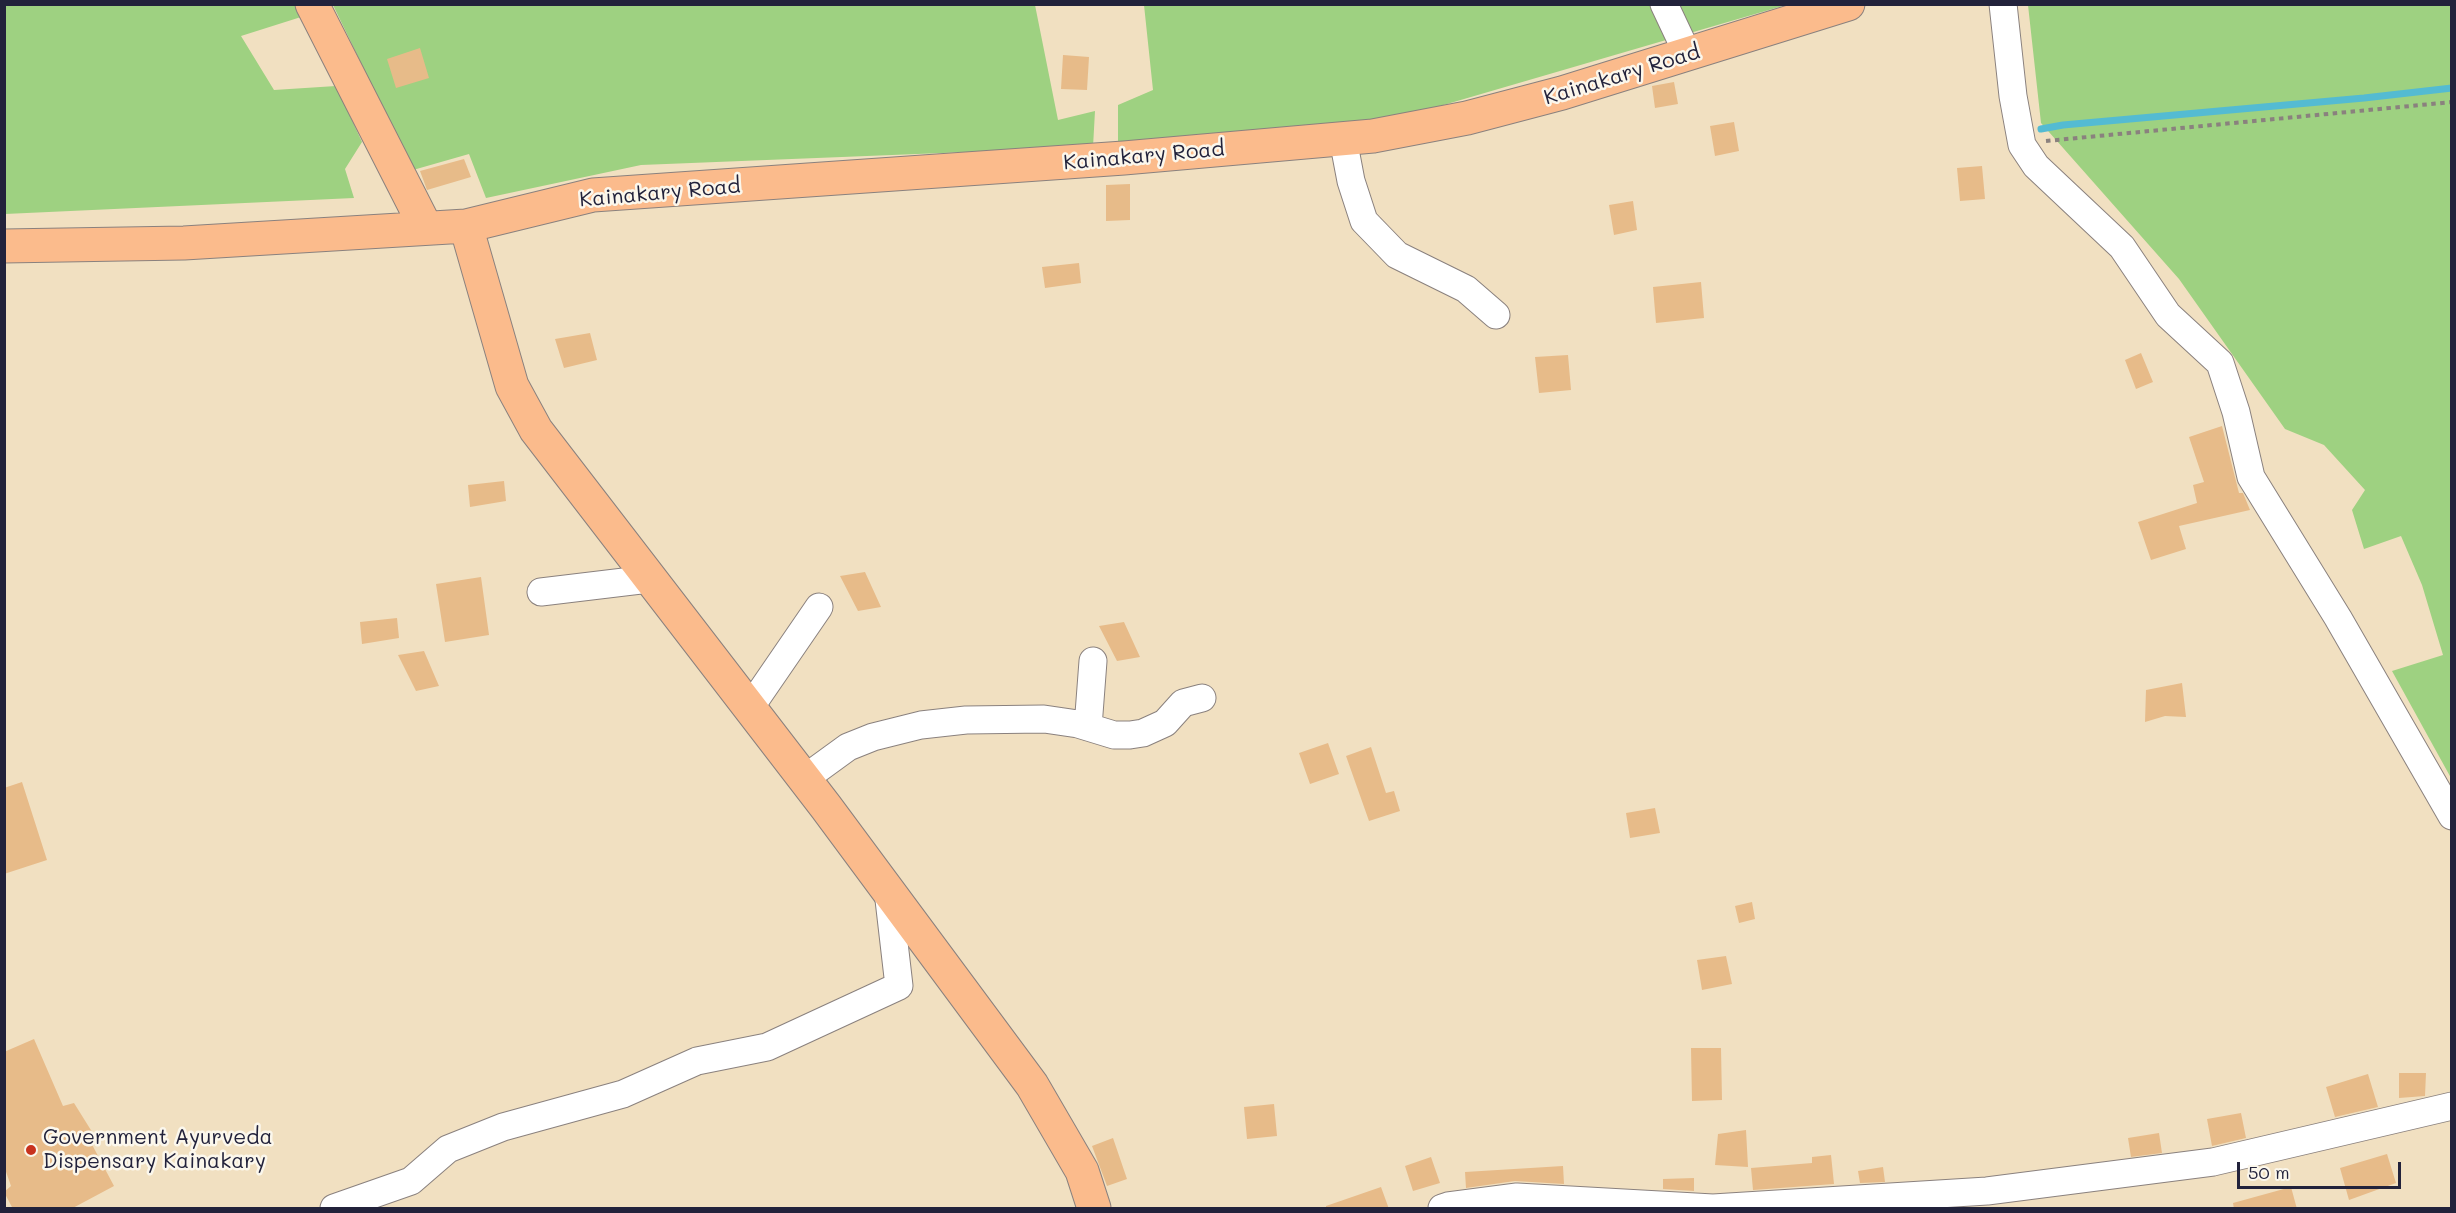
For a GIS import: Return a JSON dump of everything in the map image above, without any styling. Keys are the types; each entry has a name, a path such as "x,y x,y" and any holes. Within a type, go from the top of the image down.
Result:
{"main road":[{"path":"312,4 426,228"},
{"name":"Kainakary Road","path":"4,246 184,243 466,226 593,195 1124,158 1373,136 1467,118 1562,93 1848,4"},
{"path":"466,226 512,386 536,430 804,779 1032,1085 1082,1171 1094,1209"}],"street":[{"path":"1664,4 1688,55"},
{"path":"2003,4 2013,96 2022,145 2036,166 2122,247 2168,315 2220,363 2236,412 2251,477 2338,618 2451,816"},
{"path":"1343,139 1351,181 1364,221 1398,255 1466,289 1496,315"},
{"path":"541,592 649,579"},
{"path":"749,709 819,607"},
{"path":"1088,728 1093,661"},
{"path":"804,779 848,747 873,737 921,725 966,720 1044,719 1114,735 1143,733 1165,723 1183,703 1202,698"},
{"path":"334,1209 411,1181 448,1149 503,1127 623,1094 698,1061 767,1047 899,986 888,891"},
{"path":"1442,1209 1448,1206 1517,1197 1713,1208 1987,1191 2213,1162 2451,1106"}],"path":[{"path":"2022,145 2074,137 2451,102"}],"green space":[{"path":"4,5 296,5 301,17 241,36 274,90 336,86 362,142 345,169 354,198 5,214"},
{"path":"333,5 1035,5 1058,120 1095,111 1093,147 641,165 486,198 469,154 413,170"},
{"path":"1144,5 1786,5 1399,118 1118,146 1118,105 1153,90"},
{"path":"2028,5 2451,5 2451,778 2392,671 2443,655 2422,585 2401,536 2364,549 2352,510 2365,490 2324,445 2285,429 2179,279 2041,123"}],"building":[{"path":"420,48 429,78 396,88 387,59"},
{"path":"1063,55 1089,57 1087,90 1061,89"},
{"path":"1674,82 1678,104 1655,108 1652,86"},
{"path":"1734,122 1739,151 1715,156 1710,126"},
{"path":"464,159 471,177 427,190 420,171"},
{"path":"1982,166 1985,199 1960,201 1957,168"},
{"path":"1130,184 1130,220 1106,221 1106,185"},
{"path":"1633,201 1637,230 1614,235 1609,205"},
{"path":"1079,263 1081,283 1045,288 1042,267"},
{"path":"1701,282 1704,318 1656,323 1653,287"},
{"path":"590,333 597,360 564,368 555,339"},
{"path":"2141,353 2153,382 2136,389 2125,360"},
{"path":"1568,355 1571,390 1539,393 1535,357"},
{"path":"2222,426 2239,493 2243,493 2250,510 2179,526 2186,549 2151,560 2138,522 2197,503 2193,485 2204,482 2189,437"},
{"path":"504,481 506,501 470,507 468,485"},
{"path":"865,572 881,607 858,611 840,576"},
{"path":"481,577 489,635 445,642 436,584"},
{"path":"397,618 399,638 362,644 360,622"},
{"path":"1124,622 1140,657 1117,661 1099,626"},
{"path":"424,651 439,686 416,691 398,655"},
{"path":"2182,683 2186,717 2165,716 2145,722 2146,690"},
{"path":"1328,743 1339,774 1310,784 1299,753"},
{"path":"1371,747 1386,793 1394,791 1400,811 1369,821 1346,756"},
{"path":"22,782 47,860 4,874 4,788"},
{"path":"1655,808 1660,833 1630,838 1626,813"},
{"path":"1752,902 1755,919 1739,923 1735,906"},
{"path":"1726,956 1732,984 1702,990 1697,960"},
{"path":"34,1039 63,1106 74,1103 94,1135 88,1137 114,1186 71,1209 13,1209 4,1192 11,1186 4,1166 4,1052"},
{"path":"1691,1048 1721,1048 1722,1100 1692,1101"},
{"path":"2399,1073 2426,1073 2425,1096 2399,1098"},
{"path":"2368,1074 2378,1107 2335,1117 2326,1087"},
{"path":"1274,1104 1277,1136 1247,1139 1244,1107"},
{"path":"2241,1113 2246,1138 2212,1146 2207,1119"},
{"path":"1746,1130 1748,1167 1715,1165 1718,1134"},
{"path":"2159,1133 2162,1153 2131,1157 2128,1138"},
{"path":"1113,1138 1127,1179 1107,1186 1092,1146"},
{"path":"2387,1154 2396,1183 2349,1200 2340,1168"},
{"path":"1831,1155 1834,1184 1753,1190 1751,1168 1812,1163 1812,1157"},
{"path":"1431,1157 1440,1183 1413,1191 1405,1166"},
{"path":"1563,1166 1564,1184 1515,1181 1466,1188 1465,1172"},
{"path":"1883,1167 1885,1182 1860,1183 1858,1171"},
{"path":"1694,1178 1694,1191 1663,1189 1663,1179"},
{"path":"1381,1187 1389,1209 1326,1209 1326,1206"},
{"path":"2291,1187 2297,1209 2234,1209 2233,1203"}],"waterway":[{"path":"2041,129 2452,88"}],"place":[{"name":"Government Ayurveda Dispensary Kainakary","path":"31,1150"}]}
